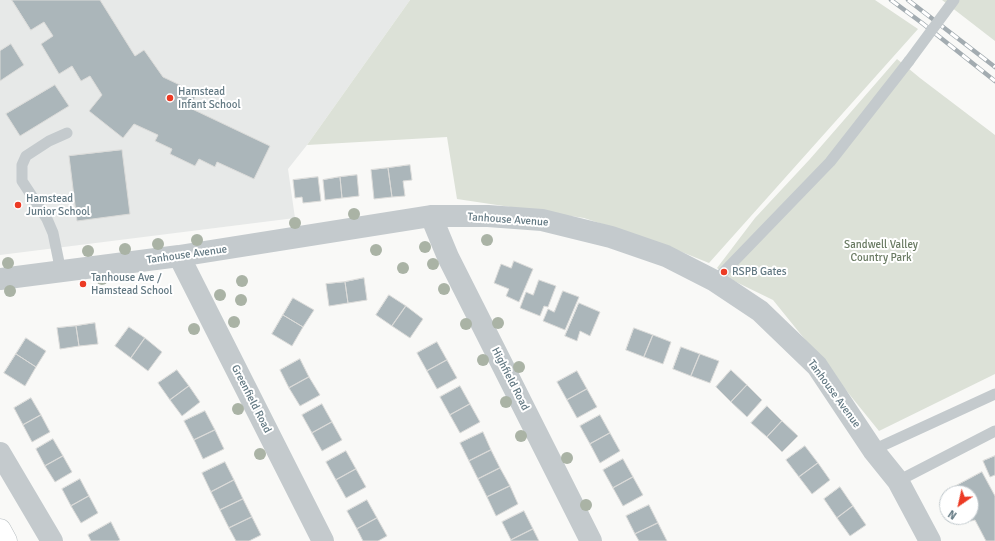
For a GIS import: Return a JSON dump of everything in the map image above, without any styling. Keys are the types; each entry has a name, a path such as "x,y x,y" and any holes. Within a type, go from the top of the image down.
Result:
{"main road":[{"path":"0,530 6,541"}],"street":[{"name":"Tanhouse Avenue","path":"0,279 179,256 431,216 488,216 542,220 611,237 666,256 715,281 760,311 817,366 874,450 898,481 930,541"},
{"name":"Highfield Road","path":"431,216 448,257 591,541"},
{"name":"Greenfield Road","path":"179,256 323,541"},
{"path":"0,453 52,541"}],"lane":[{"path":"715,281 830,162 909,61 954,0"},
{"path":"61,272 53,233 47,219 22,181 22,165 26,156 49,141 67,134"},
{"path":"874,450 995,394"},
{"path":"898,481 995,431"}],"shaded area":[{"name":"Hamstead Infant School","path":"0,0 410,0 307,145 288,169 295,218 0,255"}],"green space":[{"path":"410,0 875,0 918,29 709,263 662,244 584,218 457,199 447,137 307,145"},
{"path":"942,0 995,0 995,41"},
{"name":"Sandwell Valley Country Park","path":"897,59 995,135 995,374 879,431 773,300 734,281 717,268 755,218 810,159"}],"building":[{"path":"12,0 100,0 135,56 144,50 163,77 197,93 190,108 270,146 254,179 217,162 215,167 199,159 195,166 170,154 172,149 155,141 158,135 134,124 123,138 89,111 102,95 90,76 81,81 72,66 59,74 41,44 53,36 44,22 31,30"},
{"path":"11,44 24,65 0,81 0,51"},
{"path":"55,85 69,106 20,136 6,114"},
{"path":"122,150 130,214 77,221 69,156"},
{"path":"410,165 412,180 403,181 405,196 392,197 388,168"},
{"path":"388,168 392,197 374,199 371,170"},
{"path":"357,175 359,196 342,198 340,177"},
{"path":"318,177 321,201 303,203 302,197 295,198 293,180"},
{"path":"340,177 342,198 325,200 323,180"},
{"path":"514,261 533,269 519,302 506,296 509,289 494,283 501,264 511,268"},
{"path":"364,278 367,300 348,303 345,282"},
{"path":"539,280 556,286 548,307 544,306 540,316 520,308 526,292 533,295"},
{"path":"345,282 348,303 329,306 326,284"},
{"path":"563,291 579,297 565,330 543,321 548,309 554,312"},
{"path":"389,295 406,306 392,326 376,315"},
{"path":"293,298 314,310 303,327 283,315"},
{"path":"579,303 600,312 590,336 580,331 577,341 565,336"},
{"path":"406,306 423,319 410,338 392,326"},
{"path":"283,315 303,327 292,346 272,334"},
{"path":"95,323 98,344 79,346 76,326"},
{"path":"76,326 79,346 60,349 57,328"},
{"path":"129,327 145,338 131,358 115,346"},
{"path":"634,328 653,335 644,357 626,350"},
{"path":"653,335 671,342 663,364 644,357"},
{"path":"26,338 46,351 36,367 16,354"},
{"path":"145,338 162,352 148,371 131,358"},
{"path":"437,342 447,360 427,371 417,353"},
{"path":"681,347 700,354 691,376 673,369"},
{"path":"16,354 36,367 25,386 4,373"},
{"path":"700,354 719,361 710,383 691,376"},
{"path":"300,359 309,377 289,388 280,370"},
{"path":"447,360 457,378 437,389 427,371"},
{"path":"177,370 189,386 170,400 158,383"},
{"path":"731,370 747,385 731,402 716,387"},
{"path":"577,371 587,389 567,400 557,382"},
{"path":"309,377 320,395 300,406 289,388"},
{"path":"747,385 762,400 747,417 731,402"},
{"path":"189,386 200,402 182,416 170,400"},
{"path":"460,386 470,404 450,415 440,397"},
{"path":"587,389 597,407 577,418 567,400"},
{"path":"31,398 41,415 23,425 14,408"},
{"path":"322,404 332,422 312,433 302,415"},
{"path":"470,404 480,422 460,433 450,415"},
{"path":"767,406 782,421 767,437 751,423"},
{"path":"205,411 215,430 194,440 184,421"},
{"path":"41,415 50,432 32,442 23,425"},
{"path":"600,415 610,433 590,444 580,426"},
{"path":"782,421 798,436 782,452 767,437"},
{"path":"332,422 342,440 322,451 312,433"},
{"path":"215,430 224,449 203,459 194,440"},
{"path":"483,432 491,450 469,461 460,443"},
{"path":"610,433 620,451 600,463 590,444"},
{"path":"53,439 63,456 45,466 36,449"},
{"path":"805,446 818,463 799,477 786,460"},
{"path":"491,450 500,468 478,479 469,461"},
{"path":"346,451 356,469 336,480 326,462"},
{"path":"63,456 72,472 55,482 45,466"},
{"path":"995,456 995,475 990,477 983,461"},
{"path":"623,459 633,477 613,488 603,470"},
{"path":"225,462 234,480 211,492 202,473"},
{"path":"818,463 830,480 812,494 799,477"},
{"path":"500,468 510,486 487,497 478,479"},
{"path":"356,469 366,487 346,498 336,480"},
{"path":"982,472 995,496 995,541 986,541 978,525 979,525 979,485 958,485"},
{"path":"633,477 643,495 623,506 613,488"},
{"path":"80,479 89,496 71,506 62,489"},
{"path":"234,480 243,499 220,510 211,492"},
{"path":"510,486 518,504 496,516 487,497"},
{"path":"840,487 853,506 837,518 824,499"},
{"path":"89,496 98,513 81,523 71,506"},
{"path":"243,499 252,517 229,528 220,510"},
{"path":"367,500 377,518 357,529 347,511"},
{"path":"649,505 658,523 635,534 626,516"},
{"path":"853,506 866,525 850,536 837,518"},
{"path":"524,511 533,529 511,540 502,522"},
{"path":"252,517 261,535 249,541 236,541 229,528"},
{"path":"377,518 387,536 378,541 363,541 357,529"},
{"path":"111,522 120,540 91,541 88,535"},
{"path":"658,523 667,541 639,541 635,534"},
{"path":"533,529 539,541 511,541 511,540"}],"railway":[{"path":"891,0 995,81"},
{"path":"908,0 995,67"}],"place":[{"name":"Hamstead Infant School","path":"170,98"},
{"name":"Hamstead Junior School","path":"18,205"},
{"name":"RSPB Gates","path":"724,272"},
{"name":"Tanhouse Ave / Hamstead School","path":"83,284"}]}
